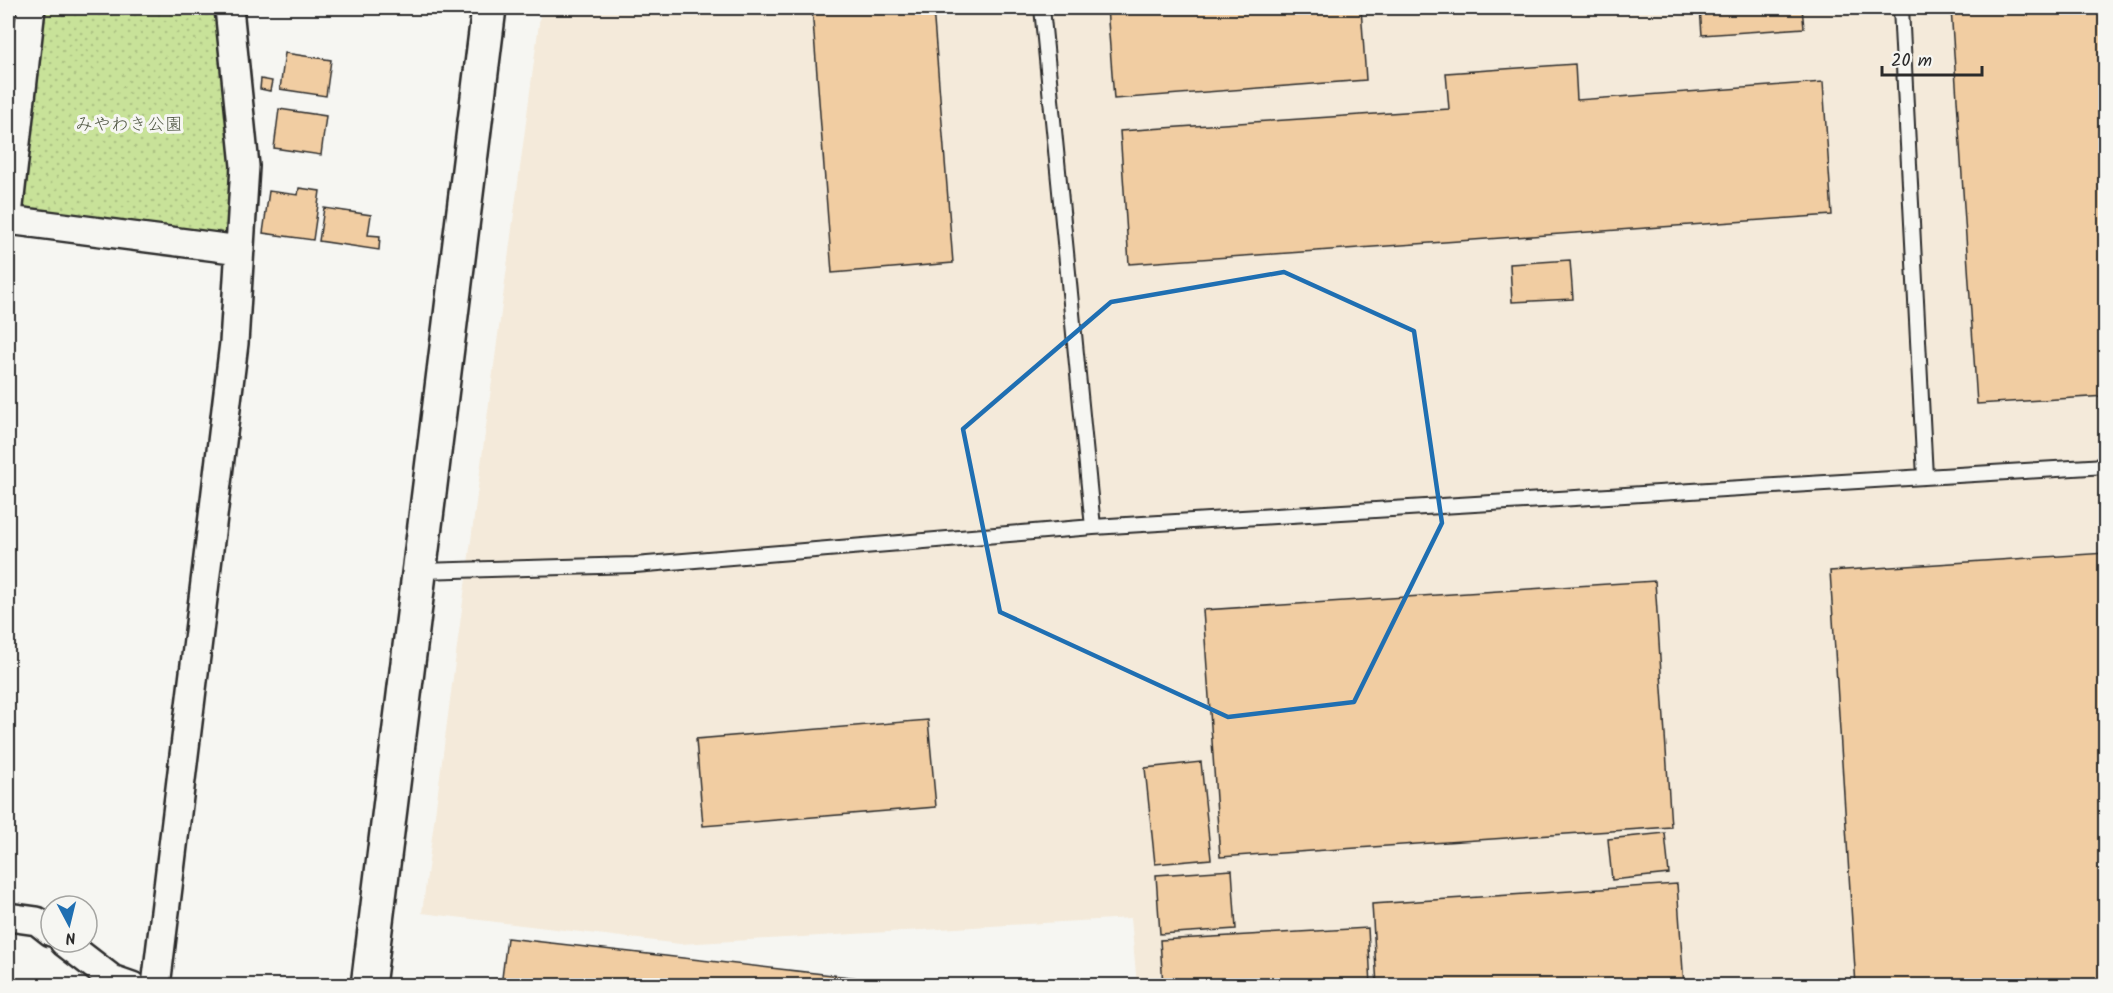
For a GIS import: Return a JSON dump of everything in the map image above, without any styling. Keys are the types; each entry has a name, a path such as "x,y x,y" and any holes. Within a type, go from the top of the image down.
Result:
{"street":[{"path":"8,215 31,8"},
{"path":"156,986 234,343 245,166 229,8"},
{"path":"368,986 489,8"},
{"path":"8,220 240,250"},
{"path":"8,917 39,923"},
{"path":"79,954 111,979 132,986"}],"lane":[{"path":"1042,8 1093,527"},
{"path":"1901,8 1925,477"},
{"path":"421,571 635,565 1093,527 2106,465"}],"highlighted area":[{"path":"1284,272 1414,331 1442,523 1354,702 1228,717 1000,612 963,429 1111,302"}],"shaded area":[{"path":"541,8 2105,8 2105,985 1137,986 1131,918 680,944 422,913"}],"green space":[{"name":"みやわき公園","path":"31,8 229,8 240,250 8,215"}],"building":[{"path":"812,8 933,8 953,263 832,273"},
{"path":"1107,8 1361,8 1366,80 1114,99"},
{"path":"1700,8 1802,8 1804,28 1702,35"},
{"path":"1951,8 2106,8 2106,396 1977,404"},
{"path":"285,53 331,60 326,96 280,89"},
{"path":"1575,64 1577,100 1823,82 1832,215 1129,264 1120,131 1449,109 1446,73"},
{"path":"261,79 272,81 270,91 260,89"},
{"path":"279,109 326,116 321,155 274,148"},
{"path":"299,188 320,191 313,240 263,233 269,191 298,195"},
{"path":"324,208 371,215 368,235 380,236 379,250 319,241"},
{"path":"1570,260 1573,299 1512,302 1510,264"},
{"path":"2106,553 2106,986 1856,986 1830,571"},
{"path":"1655,581 1671,827 1220,857 1203,610"},
{"path":"928,720 936,807 703,826 696,739"},
{"path":"1201,762 1211,859 1155,864 1145,768"},
{"path":"1665,833 1669,874 1612,880 1608,839"},
{"path":"1232,870 1236,929 1160,934 1156,875"},
{"path":"1677,884 1684,986 1377,986 1372,904"},
{"path":"1368,928 1371,986 1163,986 1160,940"},
{"path":"507,938 876,980 875,986 501,986"}]}
